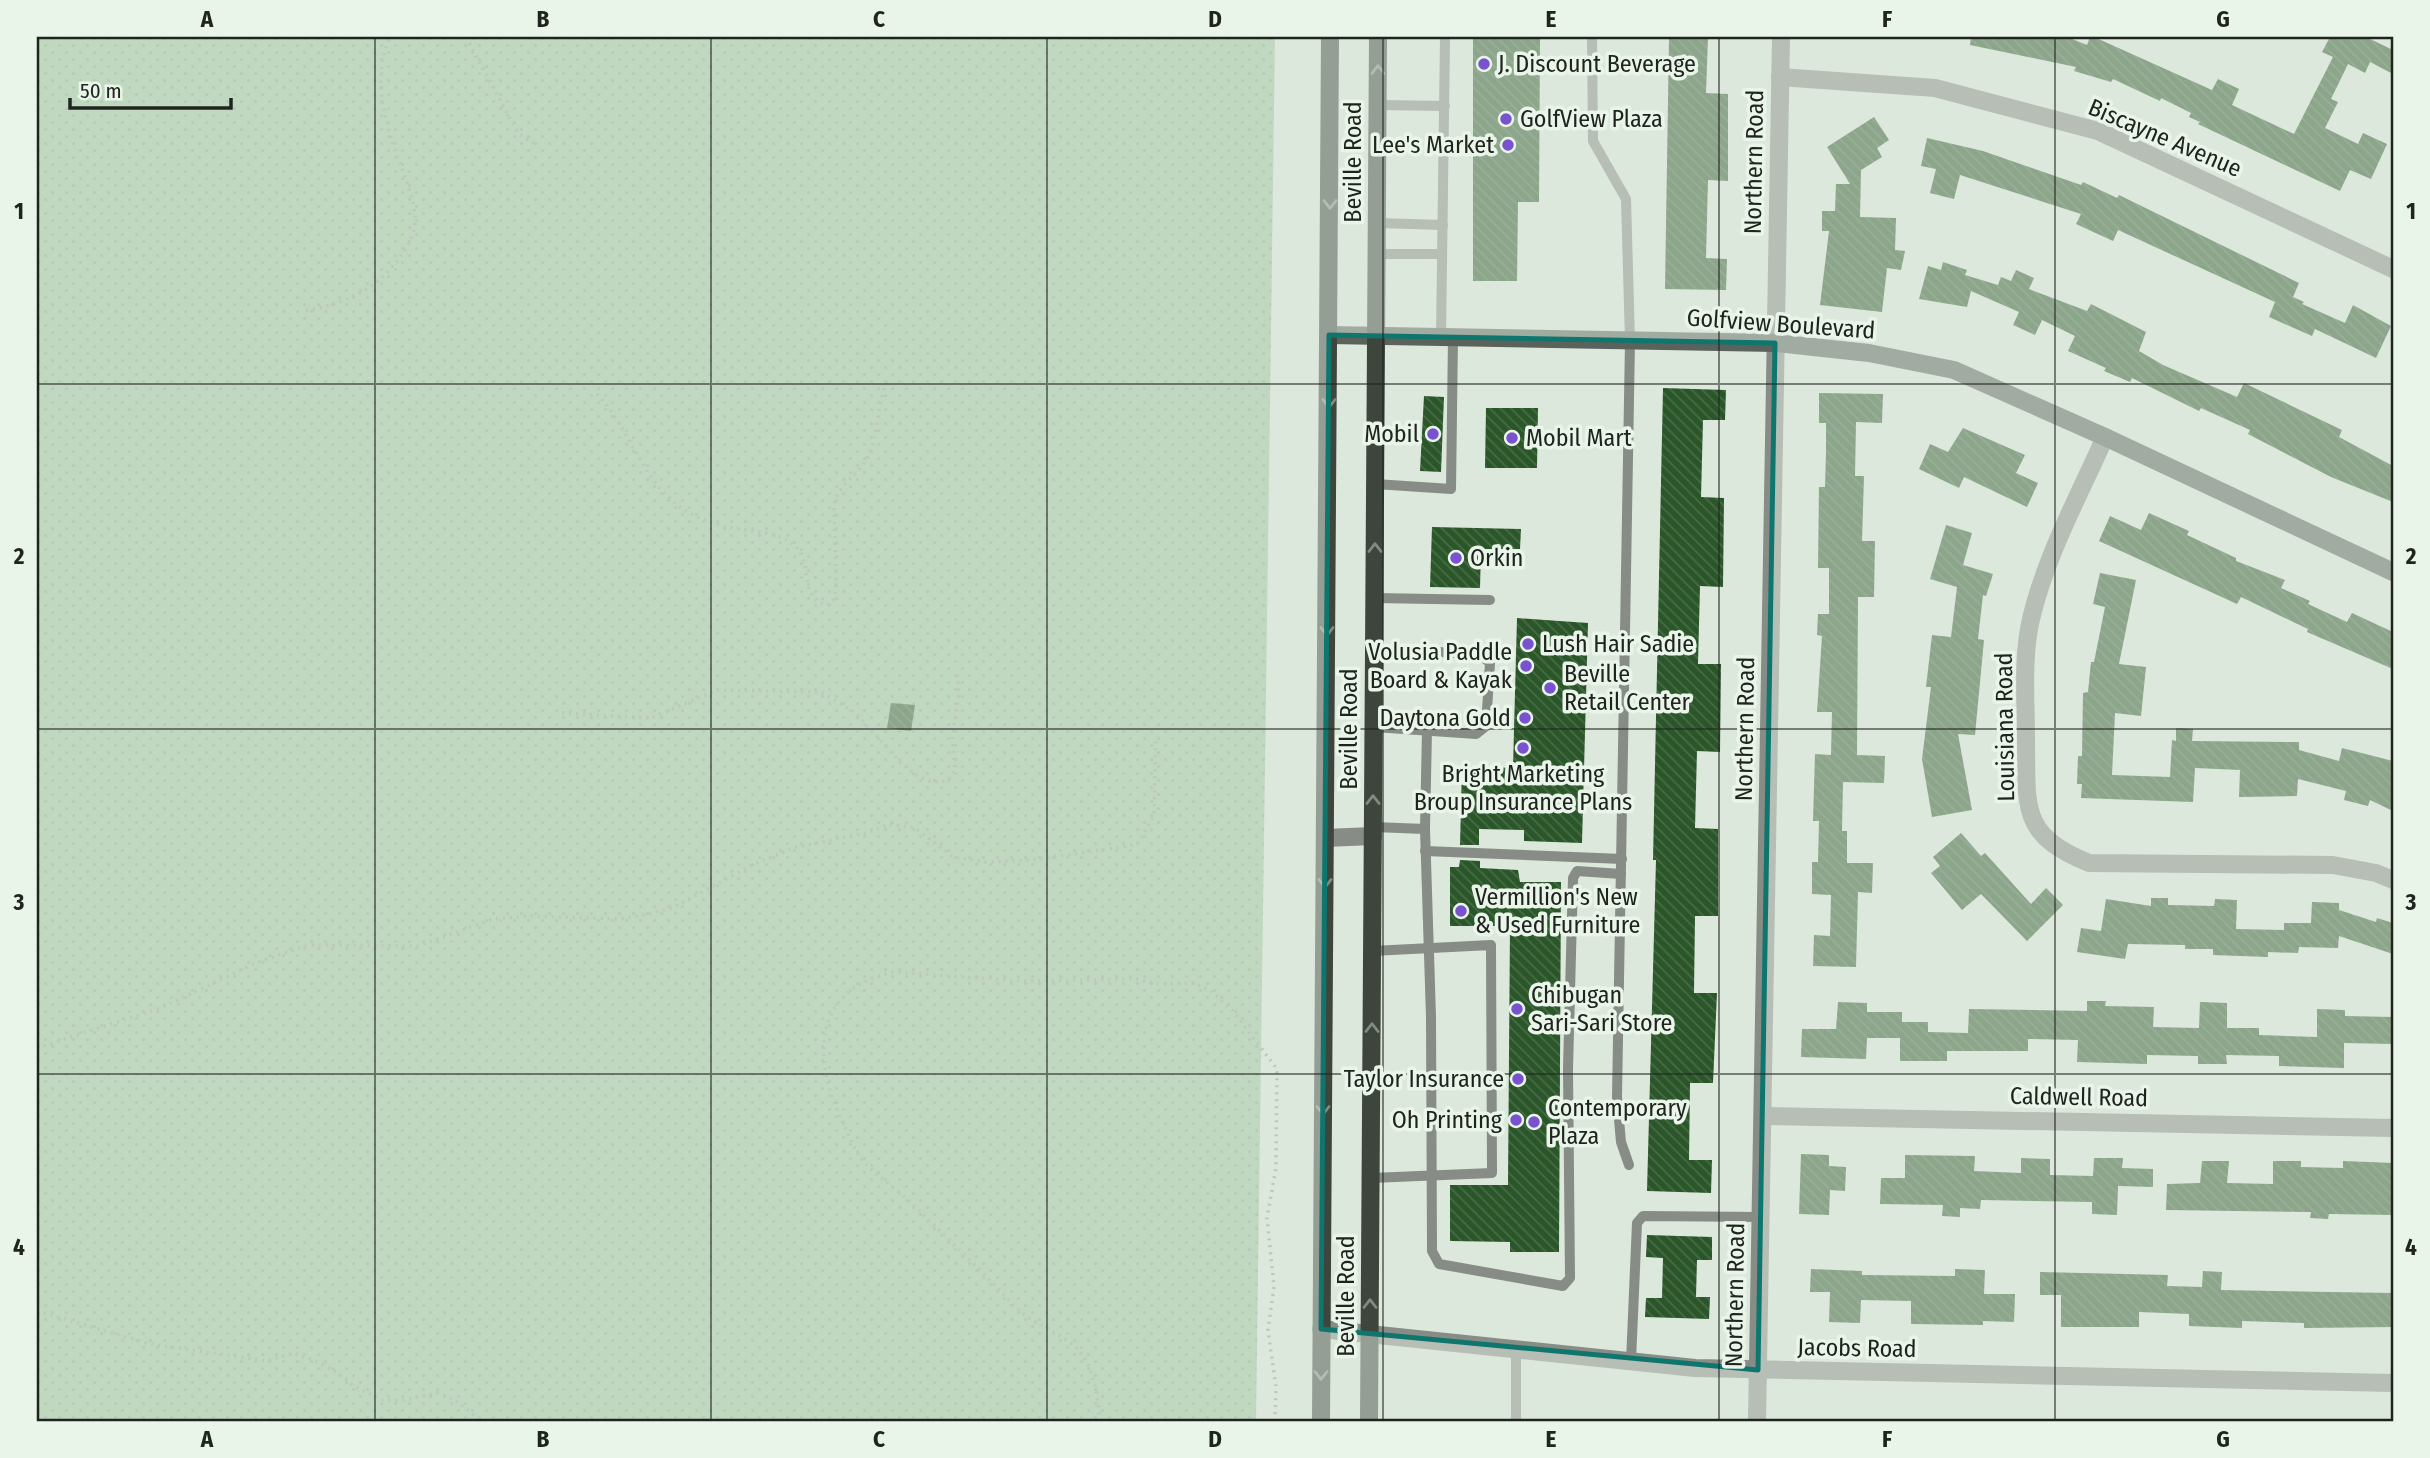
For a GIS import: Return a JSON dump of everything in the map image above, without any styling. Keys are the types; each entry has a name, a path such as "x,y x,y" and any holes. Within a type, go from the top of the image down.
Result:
{"main road":[{"name":"Beville Road","path":"1321,1421 1330,37"},
{"name":"Beville Road","path":"1369,1421 1378,37"}],"street":[{"name":"Northern Road","path":"1757,1421 1781,37"},
{"name":"Biscayne Avenue","path":"1780,77 1935,88 2098,131 2393,268"},
{"name":"Golfview Boulevard","path":"1329,335 1775,343 1869,353 1954,370 2105,437 2393,572"},
{"name":"Louisiana Road","path":"2105,437 2047,566 2031,620 2025,662 2027,806 2043,838 2059,850 2089,863 2333,865 2376,873 2393,880"},
{"path":"1325,838 1373,831"},
{"name":"Caldwell Road","path":"1764,1116 2393,1128"},
{"name":"Jacobs Road","path":"1321,1329 1631,1361 1758,1370 2393,1383"}],"lane":[{"path":"1375,484 1451,489 1442,254 1445,37"},
{"path":"1592,37 1593,141 1626,199 1630,341 1617,1097 1621,1142 1629,1165"},
{"path":"1378,105 1445,106"},
{"path":"1377,223 1443,225"},
{"path":"1377,254 1442,254"},
{"path":"1375,598 1490,600"},
{"path":"1374,649 1479,654 1490,663 1486,726 1476,734 1374,727"},
{"path":"1427,730 1425,851 1429,948 1432,1251 1440,1264 1563,1286 1570,1278 1568,1069 1573,878 1577,871 1621,874"},
{"path":"1373,831 1425,829"},
{"path":"1425,851 1622,859"},
{"path":"1371,1178 1492,1173 1491,945 1372,951"},
{"path":"1631,1361 1637,1223 1643,1216 1761,1217"},
{"path":"1516,1349 1516,1421"}],"path":[{"path":"306,311 347,301 366,292 401,257 411,242 415,222 413,201 383,110 383,61 390,37"},
{"path":"466,37 518,133 534,144"},
{"path":"597,394 611,409 657,484 669,498 710,523 771,534 794,544 803,554 809,592 820,604 828,605 833,601 836,589 834,505 837,492 869,454 878,403 889,377"},
{"path":"562,713 651,718 718,690 821,692 856,713 901,763 916,775 929,781 943,782 950,778 955,770 952,738 959,695 957,671"},
{"path":"37,1048 160,1008 258,962 308,945 418,946 493,919 530,916 620,919 649,914 674,907 754,864 796,847 868,833 890,824 915,828 953,857 985,862 1032,860 1128,846 1138,843 1154,815 1156,737"},
{"path":"1100,1421 1098,1402 1087,1363 1077,1349 1020,1311 952,1243 866,1164 856,1151 830,1095 822,1053 823,1035 828,1016 839,1001 873,976 892,972 1022,981 1135,979 1157,984 1195,983 1204,987 1233,1011 1277,1069 1276,1168 1267,1217 1274,1287 1268,1330 1276,1387 1275,1421"},
{"path":"37,1311 150,1344 267,1361 293,1353 337,1372 374,1397 400,1401 437,1394 455,1400 481,1421"}],"highlighted area":[{"path":"1329,335 1775,343 1758,1370 1321,1329"}],"green space":[{"path":"37,37 1275,37 1256,1421 37,1421"}],"building":[{"name":"GolfView Plaza","path":"1473,37 1540,37 1539,202 1518,202 1517,281 1473,281"},
{"path":"1669,37 1708,37 1706,93 1728,94 1728,181 1708,180 1706,258 1727,259 1726,290 1665,289"},
{"path":"1971,37 2067,37 2087,45 2090,37 2094,37 2212,90 2218,79 2239,89 2232,105 2294,134 2333,57 2322,52 2330,37 2366,37 2393,50 2393,74 2370,62 2365,73 2348,64 2331,99 2338,102 2325,128 2358,144 2363,133 2387,144 2371,179 2350,170 2340,191 2198,124 2200,122 2189,117 2191,113 2161,98 2160,101 2113,79 2111,82 2074,71 2076,67 1970,45"},
{"path":"1874,117 1889,140 1877,148 1882,157 1861,170 1860,217 1896,218 1895,250 1905,251 1901,270 1887,268 1882,312 1820,305 1829,231 1822,231 1822,211 1835,211 1836,184 1850,184 1827,147"},
{"path":"1927,138 1983,151 2081,185 2083,182 2117,198 2119,195 2299,283 2293,297 2304,302 2302,304 2345,323 2353,305 2391,326 2376,358 2315,329 2312,336 2269,317 2275,302 2118,230 2113,241 2076,224 2081,214 1960,175 1954,199 1930,193 1936,169 1921,166"},
{"path":"1943,262 1967,270 1965,275 1998,285 2001,277 2011,281 2016,270 2034,278 2029,289 2087,311 2091,304 2146,332 2139,351 2163,365 2237,397 2244,383 2342,430 2339,437 2393,466 2393,502 2331,477 2248,434 2250,430 2201,408 2199,411 2132,378 2130,382 2104,371 2106,368 2068,351 2075,336 2042,320 2035,335 2013,325 2019,312 1971,291 1967,307 1919,299 1928,266 1941,270"},
{"path":"1663,388 1726,390 1725,420 1703,420 1701,497 1724,498 1723,587 1700,586 1698,664 1721,664 1720,752 1697,751 1695,828 1718,829 1718,916 1695,916 1694,993 1717,993 1713,1083 1690,1083 1689,1160 1712,1160 1711,1193 1647,1191 1656,860 1653,860"},
{"path":"1819,393 1883,394 1882,423 1856,422 1855,476 1864,476 1862,541 1875,541 1874,597 1858,597 1857,755 1885,756 1884,783 1843,782 1842,831 1847,831 1847,863 1873,863 1872,893 1858,892 1856,967 1813,966 1814,935 1830,936 1831,895 1812,894 1812,862 1818,862 1819,821 1813,821 1815,754 1831,755 1832,712 1817,712 1822,636 1817,635 1818,614 1829,614 1829,568 1818,568 1819,487 1825,487 1826,452 1826,423 1819,423"},
{"path":"1424,396 1444,397 1441,472 1420,471"},
{"name":"Mobil Mart","path":"1486,408 1538,408 1537,468 1485,468"},
{"path":"1963,428 2025,455 2016,473 2038,483 2027,507 1964,477 1959,488 1919,469 1930,444 1948,452"},
{"path":"2149,513 2189,531 2187,535 2236,558 2236,561 2285,580 2281,588 2310,601 2308,604 2347,622 2352,613 2393,632 2393,669 2307,632 2308,629 2241,597 2237,604 2099,541 2110,516 2141,530"},
{"path":"1946,525 1972,533 1963,565 1993,574 1986,596 1983,595 1978,639 1984,640 1975,735 1958,734 1972,810 1932,817 1922,759 1931,687 1926,687 1932,635 1951,637 1957,587 1930,579"},
{"name":"Orkin","path":"1432,527 1521,529 1520,549 1481,549 1480,588 1430,587"},
{"path":"2100,573 2136,580 2119,664 2146,667 2141,716 2115,713 2112,775 2170,777 2172,740 2176,741 2176,728 2193,729 2192,741 2299,742 2299,750 2339,761 2342,748 2393,761 2393,811 2370,800 2368,806 2344,800 2346,791 2298,779 2297,796 2239,797 2240,770 2195,768 2193,802 2081,798 2082,784 2077,784 2078,756 2082,756 2083,693 2088,692 2091,662 2094,662 2105,607 2093,604"},
{"path":"1517,618 1588,623 1582,843 1524,841 1524,830 1479,829 1479,845 1460,845 1462,766 1513,768"},
{"path":"891,703 915,705 911,731 887,728"},
{"path":"1961,833 1981,856 1985,853 2031,904 2046,888 2063,905 2027,941 1981,894 1962,910 1931,873 1940,866 1933,857"},
{"name":"Contemporary Plaza","path":"1460,860 1480,861 1480,868 1518,870 1520,882 1561,882 1559,1252 1510,1252 1510,1242 1450,1241 1450,1185 1508,1185 1510,926 1450,926 1450,867 1459,867"},
{"path":"2151,898 2168,898 2168,905 2214,906 2215,899 2237,900 2236,929 2284,930 2284,923 2311,923 2312,902 2339,903 2339,910 2376,922 2377,918 2393,923 2393,954 2339,936 2338,948 2299,947 2298,953 2268,952 2268,957 2213,955 2213,949 2185,949 2185,945 2128,944 2125,959 2077,952 2081,928 2101,931 2106,899 2151,906"},
{"path":"2087,1001 2106,1001 2105,1006 2154,1007 2153,1027 2199,1028 2200,1002 2227,1003 2227,1028 2259,1028 2259,1035 2317,1037 2317,1009 2345,1010 2345,1016 2393,1017 2393,1044 2344,1043 2344,1068 2279,1066 2279,1056 2226,1055 2227,1064 2198,1064 2198,1056 2147,1055 2147,1064 2077,1062 2078,1040 2028,1039 2028,1051 1947,1051 1947,1061 1900,1061 1900,1038 1867,1038 1866,1059 1801,1057 1802,1029 1836,1029 1838,1002 1867,1003 1867,1012 1902,1012 1902,1022 1928,1022 1928,1032 1968,1033 1969,1009 2087,1011"},
{"path":"1801,1154 1829,1155 1829,1166 1846,1167 1845,1191 1830,1190 1829,1215 1799,1214"},
{"path":"1905,1155 1975,1156 1974,1171 2021,1173 2021,1158 2050,1159 2050,1175 2093,1176 2094,1158 2123,1158 2122,1168 2153,1169 2153,1187 2118,1186 2117,1215 2092,1214 2092,1202 1981,1200 1980,1209 1960,1208 1960,1217 1942,1216 1943,1205 1880,1204 1881,1178 1905,1178"},
{"path":"2202,1161 2229,1161 2227,1183 2273,1184 2273,1161 2301,1161 2301,1167 2343,1168 2343,1161 2393,1163 2393,1215 2329,1214 2328,1219 2310,1218 2311,1212 2166,1210 2167,1184 2200,1183"},
{"path":"1647,1235 1712,1237 1712,1260 1697,1260 1696,1297 1710,1297 1709,1319 1645,1317 1646,1298 1662,1298 1663,1258 1646,1257"},
{"path":"1811,1269 1862,1271 1862,1275 1955,1276 1955,1269 1985,1270 1984,1294 2015,1294 2014,1322 1983,1321 1983,1325 1911,1324 1911,1301 1861,1300 1860,1323 1829,1322 1830,1292 1810,1292"},
{"path":"2203,1271 2222,1272 2221,1290 2393,1293 2393,1327 2304,1328 2304,1323 2242,1321 2242,1328 2189,1326 2189,1314 2139,1312 2139,1327 2061,1327 2061,1295 2040,1295 2040,1272 2168,1275 2167,1286 2202,1287"}],"place":[{"name":"J. Discount Beverage","path":"1484,64"},
{"name":"GolfView Plaza","path":"1506,119"},
{"name":"Lee's Market","path":"1508,145"},
{"name":"Mobil","path":"1433,434"},
{"name":"Mobil Mart","path":"1512,438"},
{"name":"Orkin","path":"1456,558"},
{"name":"Lush Hair Sadie","path":"1528,644"},
{"name":"Volusia Paddle Board & Kayak","path":"1526,666"},
{"name":"Beville Retail Center","path":"1550,688"},
{"name":"Daytona Gold","path":"1525,718"},
{"name":"Bright Marketing Broup Insurance Plans","path":"1523,748"},
{"name":"Vermillion's New & Used Furniture","path":"1461,911"},
{"name":"Chibugan Sari-Sari Store","path":"1517,1009"},
{"name":"Taylor Insurance","path":"1518,1079"},
{"name":"Oh Printing","path":"1516,1120"},
{"name":"Contemporary Plaza","path":"1534,1122"}]}
